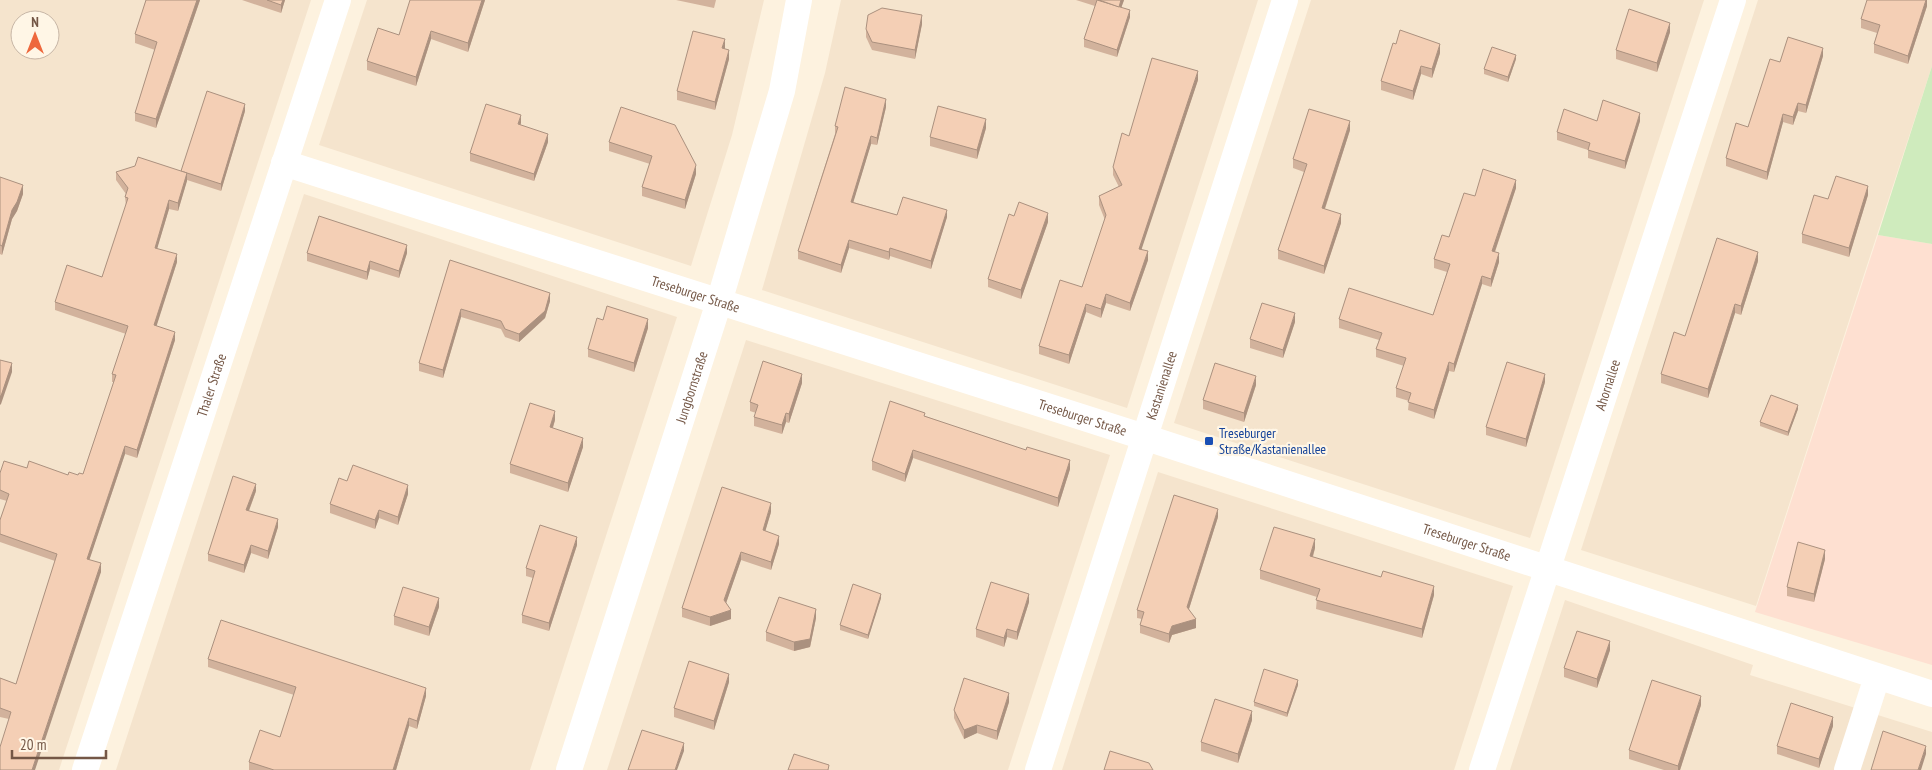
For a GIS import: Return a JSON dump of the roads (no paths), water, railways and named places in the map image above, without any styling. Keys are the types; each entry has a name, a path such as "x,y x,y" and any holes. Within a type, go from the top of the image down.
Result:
{"street":[{"name":"Thaler Straße","path":"85,770 338,0"},
{"name":"Jungbornstraße","path":"569,770 719,302 782,91 799,0"},
{"name":"Kastanienallee","path":"1038,770 1285,0"},
{"name":"Ahornallee","path":"1482,770 1733,0"},
{"name":"Treseburger Straße","path":"284,163 1144,437 1932,694"},
{"path":"1847,770 1877,676"}],"place":[{"name":"Treseburger Straße/Kastanienallee","path":"1209,441"}]}
